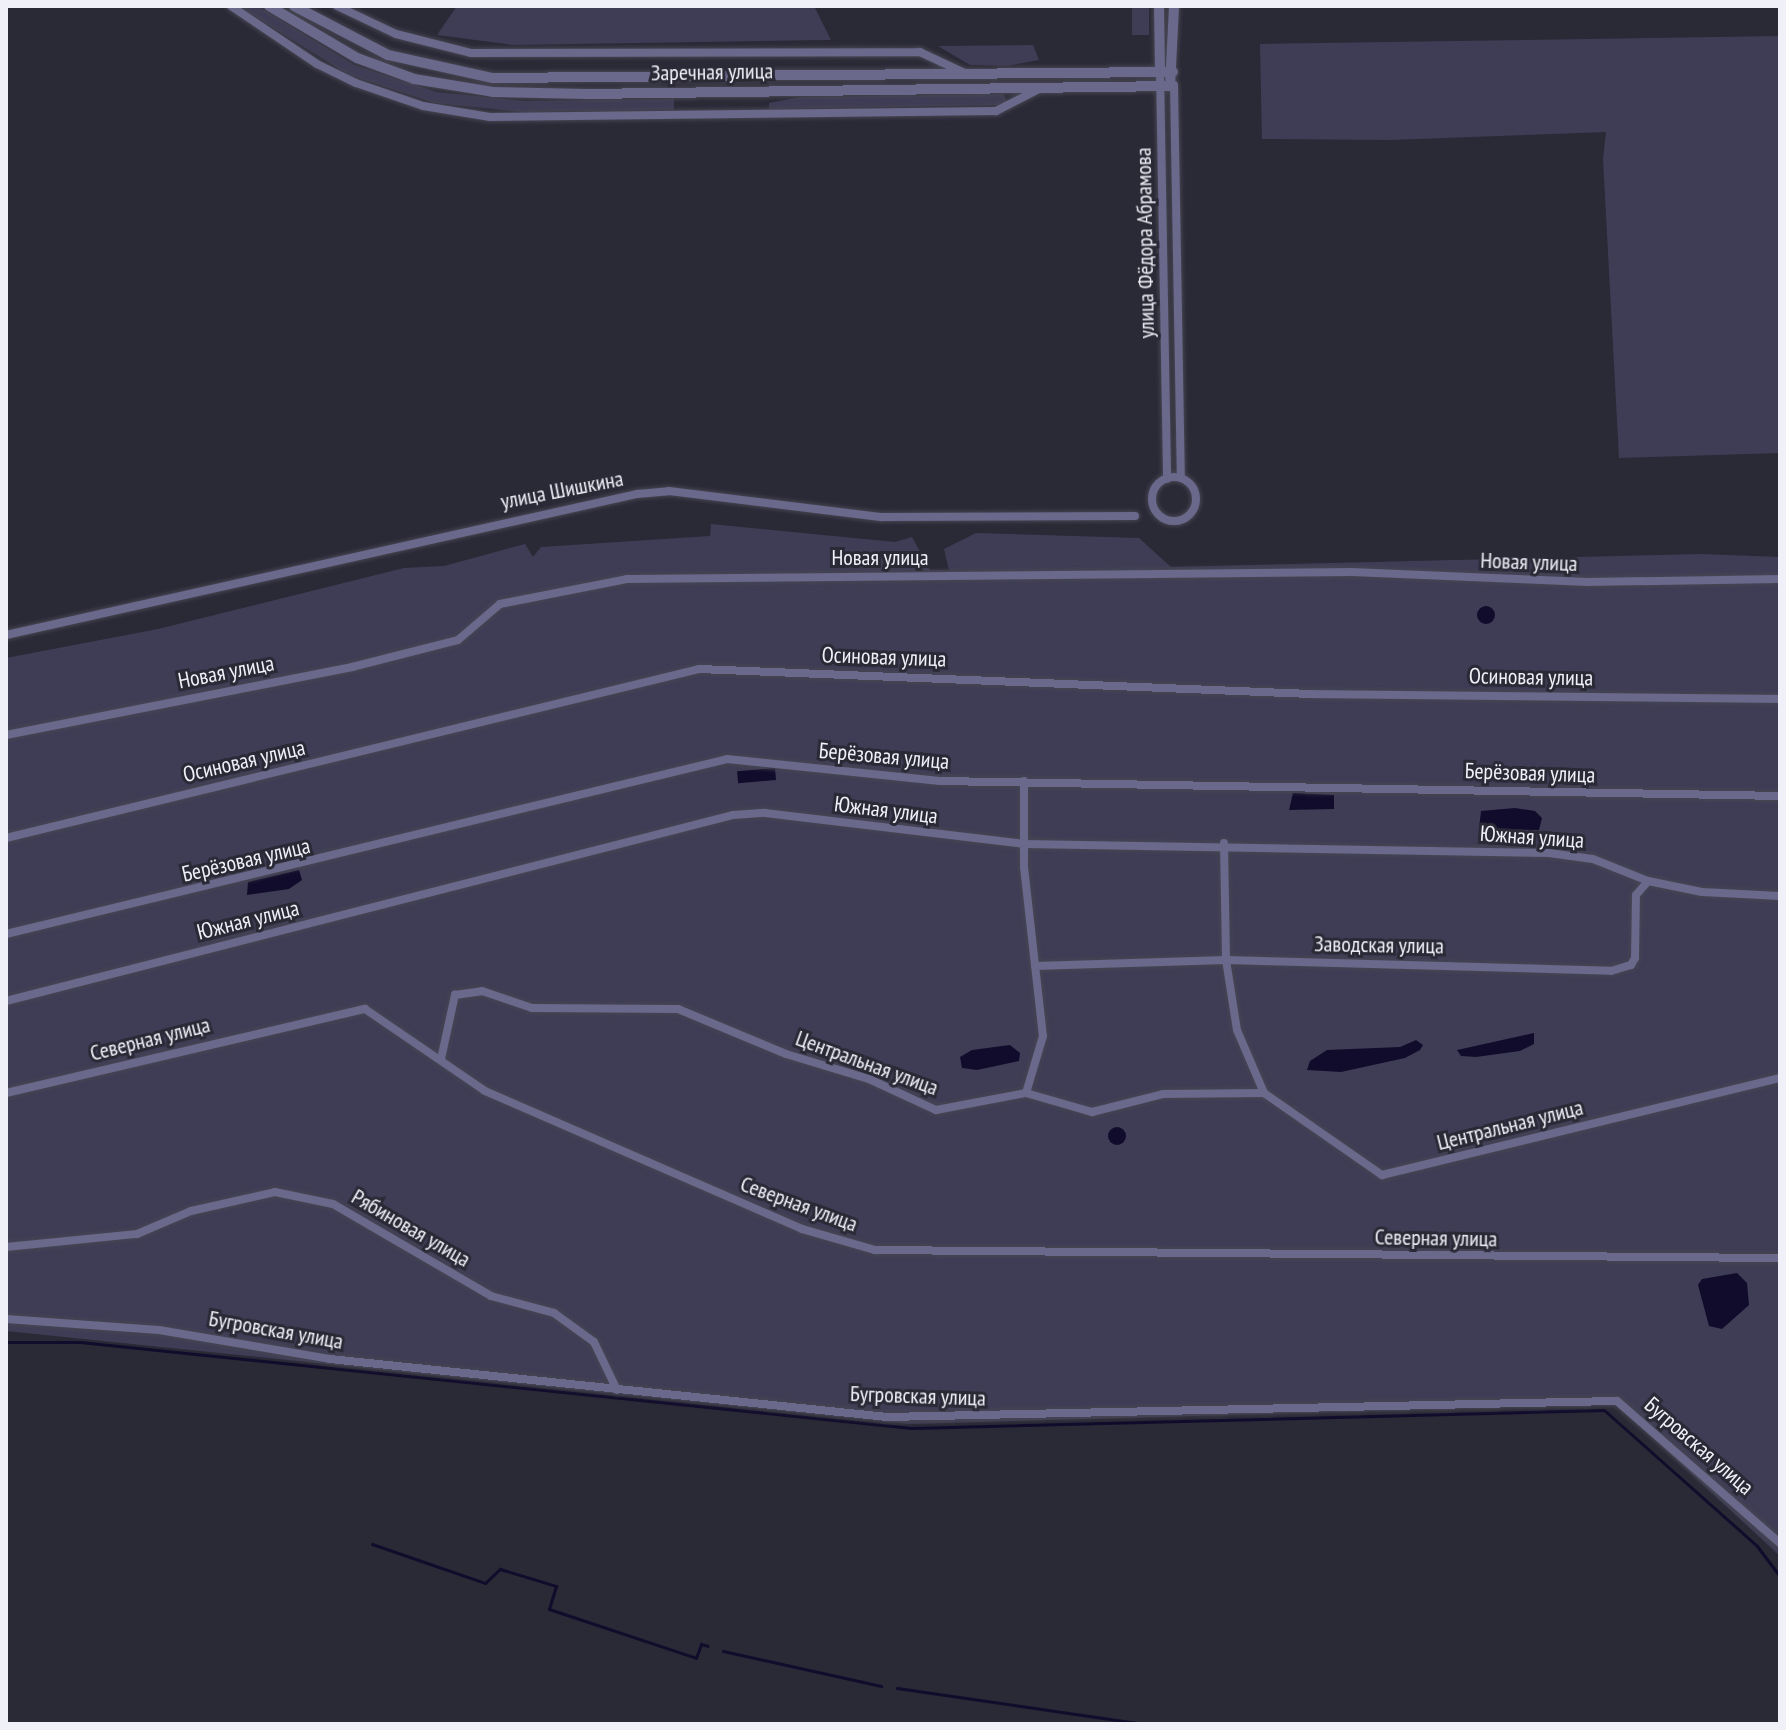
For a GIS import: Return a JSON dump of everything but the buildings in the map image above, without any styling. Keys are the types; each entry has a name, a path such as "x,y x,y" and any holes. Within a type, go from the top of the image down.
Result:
{"street":[{"path":"231,6 317,64 356,83 423,106 490,117 996,111 1043,87"},
{"name":"Заречная улица","path":"269,6 330,44 384,69 439,85 493,92 1174,85"},
{"name":"Заречная улица","path":"294,6 388,55 493,78 1173,72"},
{"path":"337,6 396,34 471,53 920,52 968,74"},
{"name":"улица Фёдора Абрамова","path":"1159,6 1167,479"},
{"name":"улица Фёдора Абрамова","path":"1174,6 1181,478"},
{"path":"1181,478 1193,488 1196,503 1189,516 1175,521 1160,516 1153,503 1156,488 1167,479 1181,478"},
{"name":"улица Шишкина","path":"6,635 637,494 669,491 882,517 1135,516"},
{"name":"Новая улица","path":"6,735 458,640 500,604 627,579 1352,572 1588,582 1780,579"},
{"name":"Осиновая улица","path":"6,838 699,669 1311,694 1780,699"},
{"name":"Берёзовая улица","path":"6,934 727,759 940,781 1780,796"},
{"path":"1024,781 1025,844 1043,1036 1026,1093"},
{"name":"Южная улица","path":"6,1001 733,815 765,813 1025,844 1224,843 1549,853 1593,859 1648,881 1727,895 1780,896"},
{"path":"1224,843 1226,960 1237,1030 1264,1093"},
{"name":"Заводская улица","path":"1035,966 1226,960 1623,969 1635,958 1636,895 1648,881"},
{"name":"Центральная улица","path":"441,1059 455,995 482,991 532,1008 678,1009 786,1054 869,1079 936,1110 1026,1093 1092,1112 1163,1094 1264,1093 1382,1175 1780,1078"},
{"name":"Северная улица","path":"6,1093 365,1009 485,1091 802,1229 875,1250 1780,1258"},
{"name":"Рябиновая улица","path":"6,1247 137,1234 191,1211 275,1192 333,1204 491,1296 554,1313 594,1342 617,1390"},
{"name":"Бугровская улица","path":"6,1319 212,1336 330,1359 887,1417 1617,1401 1780,1543"}],"shaded area":[{"path":"238,6 258,6 354,65 437,92 524,101 674,99 674,110 523,112 435,103 349,75"},
{"path":"457,6 814,6 831,40 513,45 437,35"},
{"path":"1132,6 1149,6 1149,35 1132,35"},
{"path":"1780,36 1780,453 1619,458 1603,159 1606,132 1390,140 1262,139 1260,44"},
{"path":"1033,45 1039,60 1007,66 970,65 938,46"},
{"path":"1004,94 1007,102 999,105 769,109 769,103 800,97"},
{"path":"711,524 895,542 912,537 930,570 949,570 944,549 976,533 1139,538 1171,567 1701,554 1780,557 1780,1556 1616,1404 909,1424 6,1331 6,658 158,629 404,568 444,566 525,544 533,557 541,547 710,536"},
{"path":"1486,606 1495,615 1486,624 1477,615"},
{"path":"775,768 776,780 738,783 737,771"},
{"path":"1293,793 1334,795 1334,809 1289,810"},
{"path":"1515,808 1535,811 1542,818 1539,830 1479,829 1481,811"},
{"path":"299,870 302,880 289,889 247,895 248,882"},
{"path":"1534,1033 1534,1044 1520,1051 1476,1057 1461,1056 1457,1050"},
{"path":"1416,1040 1423,1045 1420,1050 1405,1058 1341,1072 1307,1070 1310,1061 1327,1050 1400,1047"},
{"path":"1010,1045 1020,1053 1019,1061 977,1070 962,1068 960,1057 972,1050"},
{"path":"1117,1127 1126,1136 1117,1145 1108,1136"},
{"path":"1737,1273 1747,1283 1749,1305 1722,1329 1709,1326 1698,1285 1702,1279"}],"waterway":[{"path":"6,1342 80,1342 912,1428 1604,1410 1757,1546 1780,1577"},
{"path":"372,1544 485,1583 500,1569 556,1586 549,1609 696,1658 701,1644 708,1646"},
{"path":"723,1651 881,1686"},
{"path":"897,1688 1145,1724"}]}
